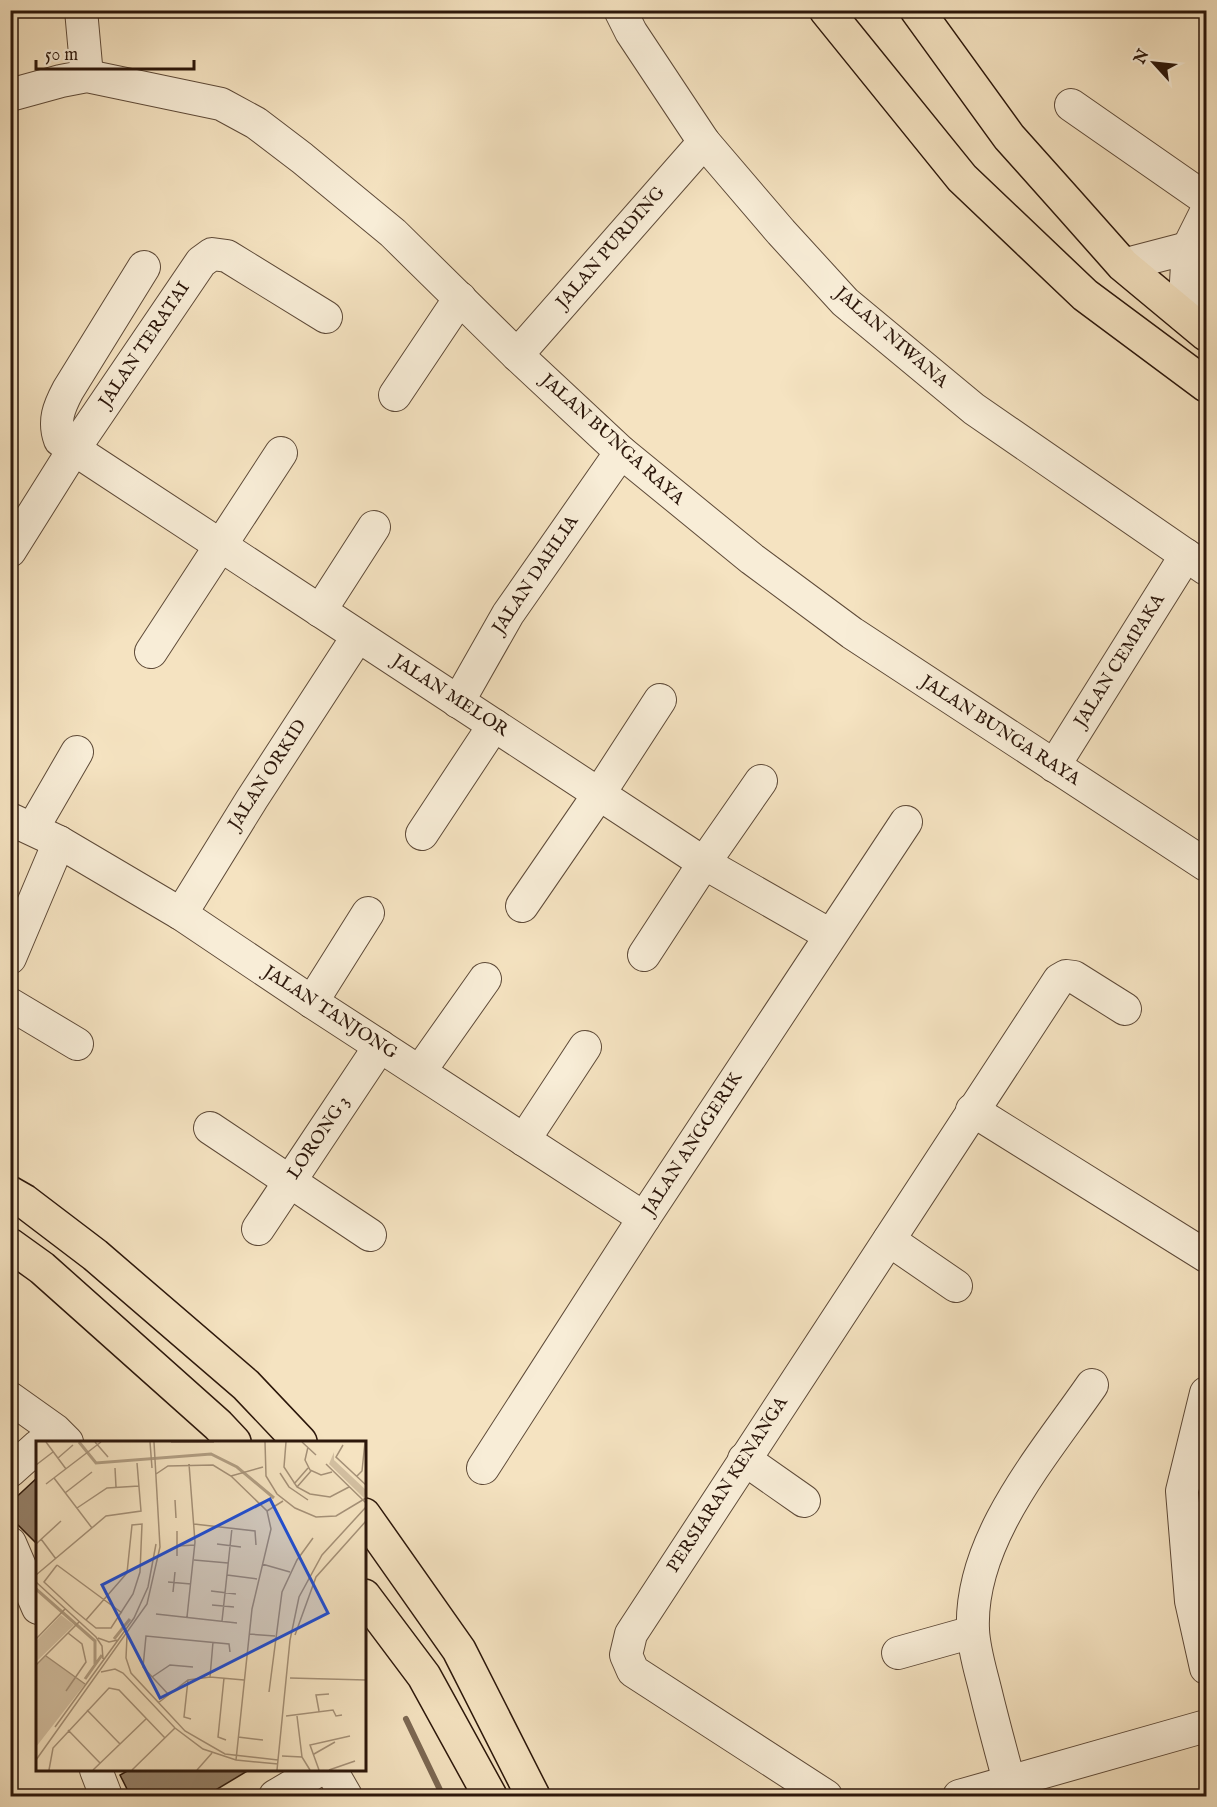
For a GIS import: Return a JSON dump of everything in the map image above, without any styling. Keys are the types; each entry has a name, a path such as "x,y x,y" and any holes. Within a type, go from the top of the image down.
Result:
{"main road":[{"path":"826,10 962,178 1085,295 1206,386"},
{"path":"917,10 1009,137 1123,265 1195,325"},
{"path":"10,1193 95,1255 246,1385 298,1441"},
{"path":"10,1245 42,1268 218,1425 232,1441"},
{"path":"366,1518 459,1650 533,1797"},
{"path":"366,1599 424,1676 490,1797"}],"street":[{"path":"81,10 87,76"},
{"name":"JALAN NIWANA","path":"620,10 631,32 704,142 845,302 974,409 1196,562"},
{"name":"JALAN BUNGA RAYA","path":"10,95 87,76 221,104 256,123 393,233 621,452 752,559 852,633 1206,865"},
{"path":"1071,105 1206,199"},
{"name":"JALAN PURDING","path":"517,354 704,142"},
{"path":"1195,325 1188,248 1206,212"},
{"path":"1123,265 1188,248"},
{"name":"JALAN TERATAI","path":"10,551 74,449 201,262 212,254 227,256 326,317"},
{"name":"JALAN MELOR","path":"144,267 58,410 56,422 60,440 704,863 830,935"},
{"path":"395,395 460,298"},
{"name":"JALAN DAHLIA","path":"458,702 508,614 621,452"},
{"path":"151,652 281,453"},
{"path":"320,611 374,526"},
{"name":"JALAN CEMPAKA","path":"1054,766 1196,562"},
{"name":"JALAN ORKID","path":"181,914 252,799 358,636"},
{"path":"522,906 660,700"},
{"path":"422,834 494,725"},
{"path":"10,958 34,830 77,752"},
{"path":"644,955 761,781"},
{"name":"JALAN ANGGERIK","path":"483,1468 906,822"},
{"name":"JALAN TANJONG","path":"34,830 181,914 312,1002 645,1218"},
{"path":"312,1002 368,913"},
{"name":"PERSIARAN KENANGA","path":"826,1797 633,1671 627,1654 631,1634 1059,980 1066,975 1074,977 1125,1009"},
{"path":"420,1071 485,979"},
{"path":"10,1004 77,1044"},
{"name":"LORONG 3","path":"258,1229 380,1046"},
{"path":"524,1140 585,1047"},
{"path":"972,1110 1206,1256"},
{"path":"210,1128 289,1183 370,1235"},
{"path":"889,1240 956,1286"},
{"path":"1009,1781 976,1654 973,1632 975,1594 992,1539 1011,1503 1092,1385"},
{"path":"1206,1393 1194,1498 1191,1601 1206,1668"},
{"path":"10,1398 50,1440"},
{"path":"10,1471 36,1451"},
{"path":"744,1459 804,1501"},
{"path":"10,1543 36,1597"},
{"path":"898,1653 973,1632"},
{"path":"959,1797 1206,1726"},
{"path":"275,1797 317,1771"},
{"path":"332,1771 346,1797"}],"building":[{"path":"36,1479 36,1543 10,1517 10,1503"},
{"path":"127,1771 247,1771 204,1797 131,1797 120,1775"}],"waterway":[{"path":"406,1719 443,1796"}]}
